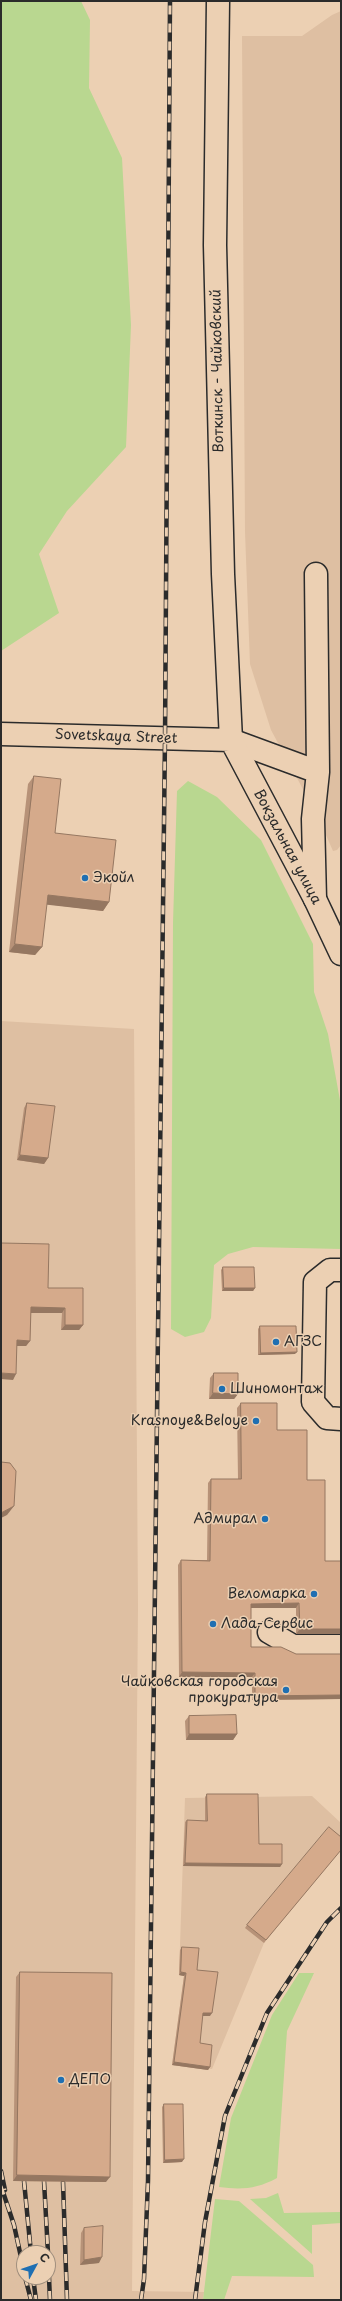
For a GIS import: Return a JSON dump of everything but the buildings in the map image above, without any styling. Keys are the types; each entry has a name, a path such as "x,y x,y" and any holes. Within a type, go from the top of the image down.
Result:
{"main road":[{"name":"Воткинск - Чайковский","path":"218,1 215,245 223,574 231,740"},
{"path":"315,899 313,819 318,772 316,574"},
{"name":"Sovetskaya Street","path":"1,734 231,740 318,772"},
{"name":"Вокзальная улица","path":"231,740 315,899 341,954"},
{"path":"341,1270 330,1270 315,1282 313,1402 327,1418 341,1419"},
{"path":"269,1632 293,1646 341,1646"}],"shaded area":[{"path":"341,11 341,845 337,850 333,851 318,817 271,730 250,664 245,532 242,36 302,36 332,15"},
{"path":"1,1021 134,1029 138,1607 132,2291 204,2292 203,2300 1,2300"},
{"path":"312,1796 341,1823 341,1850 264,1943 212,2069 172,2065 184,1976 179,1975 185,1798"}],"green space":[{"path":"1,1 81,1 90,20 89,88 122,158 131,325 126,447 67,511 39,554 59,613 1,651"},
{"path":"188,781 217,797 261,840 313,944 314,992 328,1034 341,1106 341,1249 253,1247 228,1254 214,1265 211,1318 204,1332 185,1337 171,1329 173,923 177,791"},
{"path":"299,1973 314,1973 287,2031 277,2178 270,2182 249,2188 219,2187 231,2118 272,2015"},
{"path":"278,2193 284,2213 341,2212 341,2223 312,2225 312,2254 250,2199 266,2198"},
{"path":"215,2199 239,2201 313,2265 314,2277 232,2276 224,2300 203,2300"}],"railway":[{"path":"141,2300 144,2279 148,2181 165,738 170,1"},
{"path":"195,2300 205,2222 225,2116 267,2013 327,1922 341,1908"},
{"path":"1,2171 5,2190"},
{"path":"24,2181 30,2245"},
{"path":"44,2181 48,2245"},
{"path":"63,2182 67,2300"},
{"path":"1,2186 14,2225 18,2245"},
{"path":"27,2285 31,2300"},
{"path":"34,2285 36,2300"},
{"path":"49,2285 50,2300"}],"place":[{"name":"Экойл","path":"85,878"},
{"name":"АГЗС","path":"276,1342"},
{"name":"Шиномонтаж","path":"222,1389"},
{"name":"Krasnoye&Beloye","path":"256,1421"},
{"name":"Адмирал","path":"265,1519"},
{"name":"Веломарка","path":"314,1594"},
{"name":"Лада-Сервис","path":"213,1624"},
{"name":"Чайковская городская прокуратура","path":"286,1690"},
{"name":"ДЕПО","path":"61,2080"}]}
